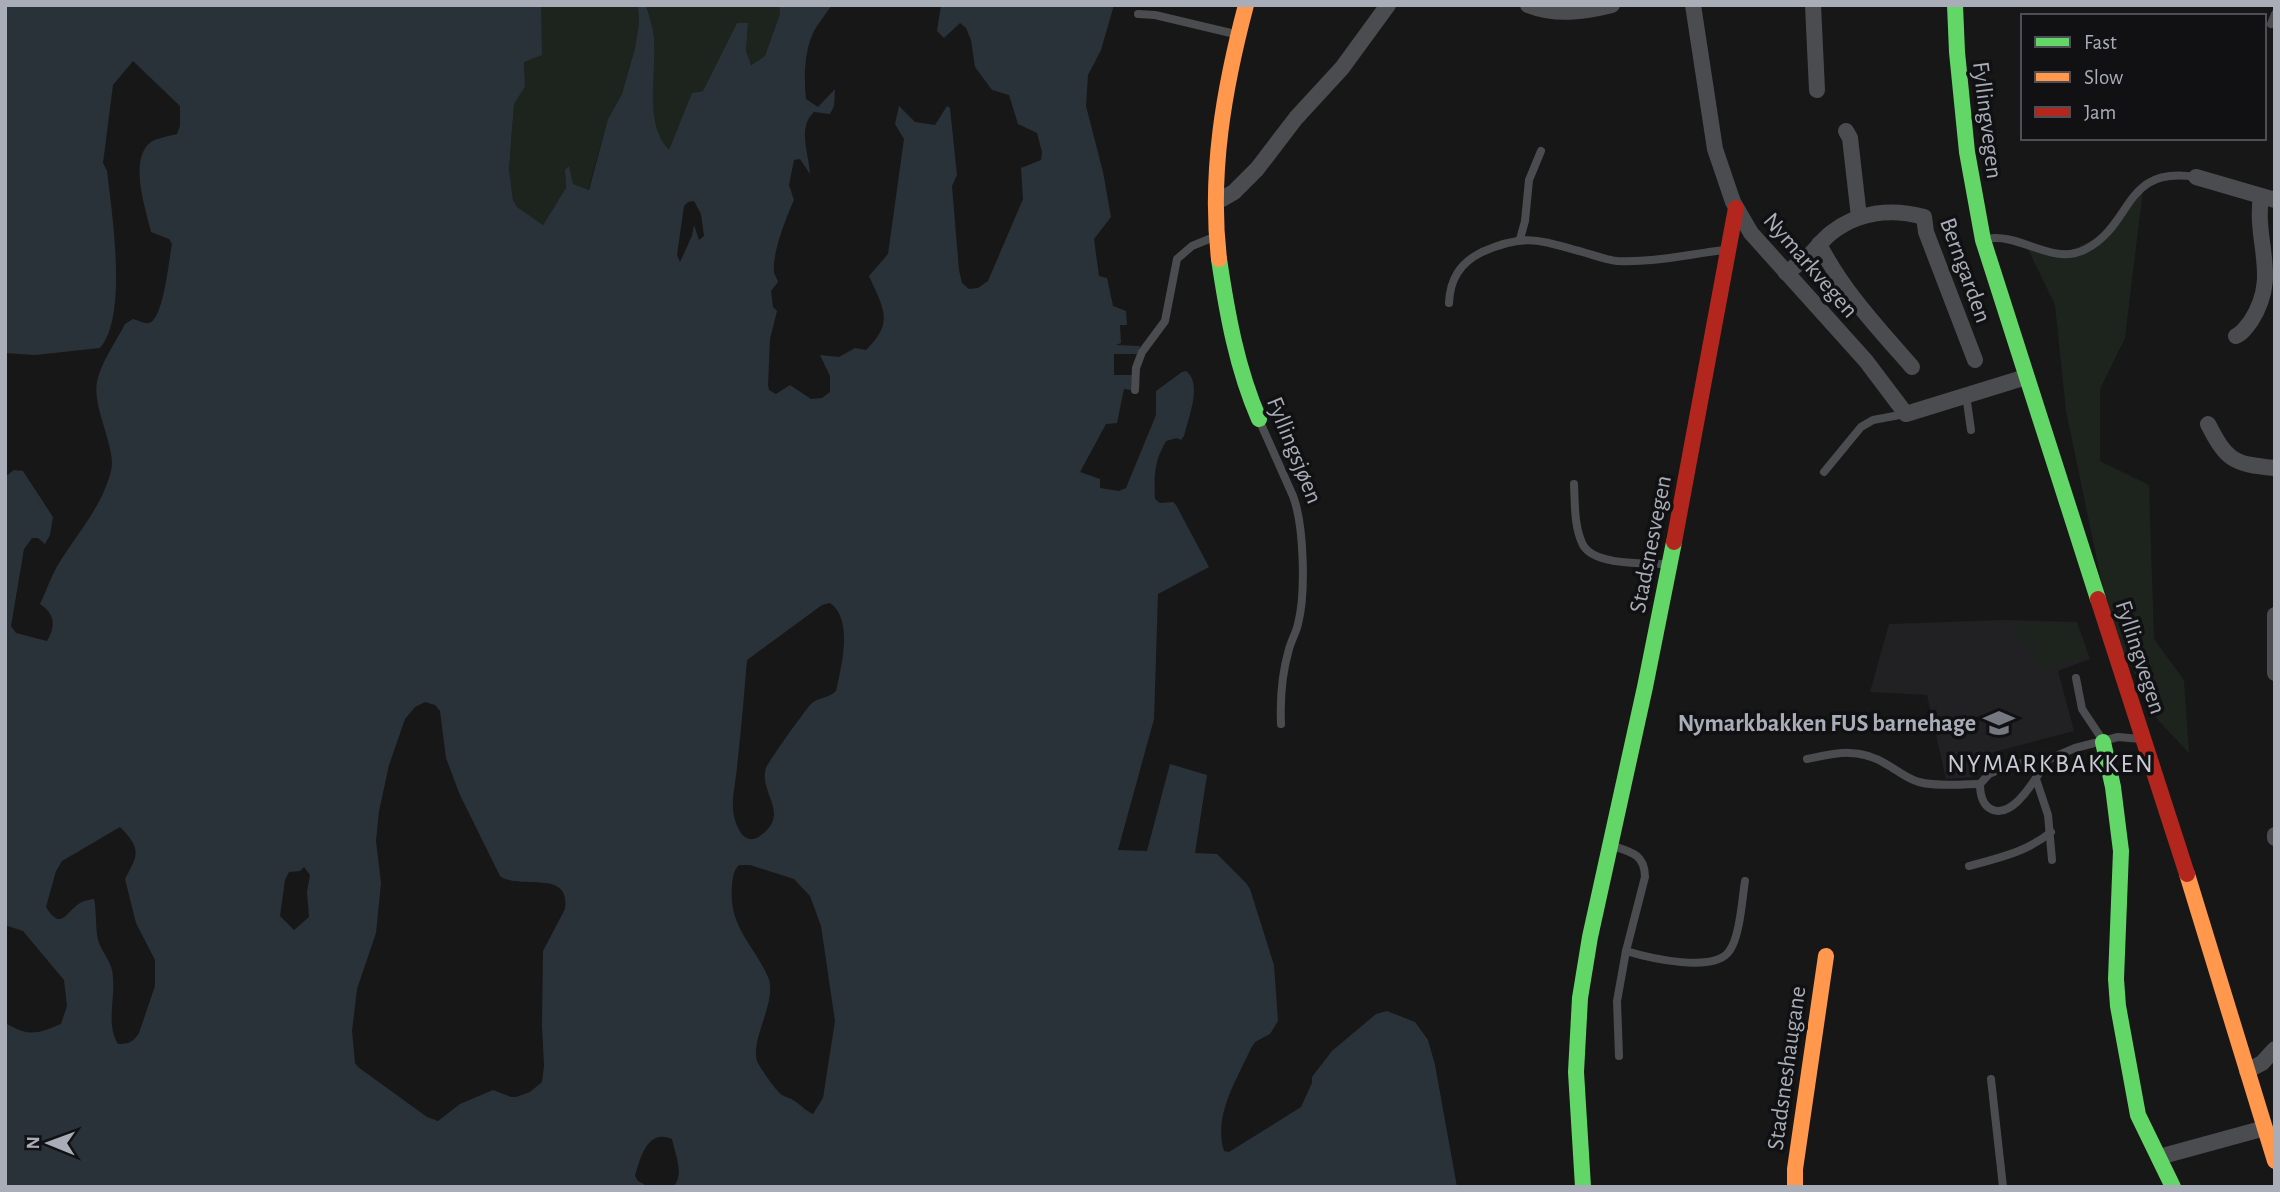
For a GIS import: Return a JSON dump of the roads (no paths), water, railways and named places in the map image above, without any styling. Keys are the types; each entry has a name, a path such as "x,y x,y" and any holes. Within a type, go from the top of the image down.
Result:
{"street":[{"name":"Fyllingsjøen","path":"1246,5 1229,71 1222,121 1216,199 1217,236 1221,274 1236,349 1244,383 1259,419"},
{"path":"1216,199 1222,199 1234,192 1257,169 1296,118 1342,68 1388,5"},
{"path":"1528,5 1563,13 1589,11 1612,5"},
{"name":"Nymarkvegen","path":"1693,5 1715,149 1736,208 1751,233 1866,361 1906,414"},
{"path":"1813,5 1816,90"},
{"name":"Fyllingvegen","path":"1955,5 1962,118 1983,240 2207,936 2247,1071 2267,1121 2275,1161"},
{"path":"1846,131 1850,138 1859,217"},
{"path":"2196,177 2268,198 2260,222 2269,268 2267,291 2262,307 2242,333 2236,336"},
{"name":"Stadsnesvegen","path":"1583,1187 1576,1085 1580,998 1590,937 1670,564 1736,208"},
{"name":"Berngarden","path":"1786,273 1845,223 1859,217 1884,212 1924,216 1926,232 1975,360"},
{"path":"1819,244 1838,277 1912,367"},
{"path":"1906,414 2026,377"},
{"path":"2208,424 2220,447 2232,459 2252,466 2275,468"},
{"path":"2275,615 2275,673"},
{"path":"2103,742 2113,787 2121,851 2116,979 2118,1006 2138,1115 2173,1187"},
{"name":"Stadsneshaugane","path":"1795,1187 1796,1156 1826,956"},
{"path":"2247,1071 2262,1063 2275,1049"},
{"path":"2159,1157 2267,1121"}],"lane":[{"path":"1138,14 1155,15 1238,34"},
{"path":"2270,24 2275,14"},
{"path":"1520,239 1525,221 1529,180 1541,151"},
{"path":"1983,240 1994,237 2012,239 2049,253 2061,256 2072,254 2086,249 2105,235 2136,192 2145,184 2162,177 2196,177"},
{"path":"1135,390 1136,368 1142,352 1165,321 1177,259 1192,246 1217,236"},
{"path":"1449,303 1453,278 1462,265 1505,242 1520,239 1542,241 1612,260 1629,261 1728,250"},
{"path":"1966,395 1971,430"},
{"path":"1824,472 1861,427 1873,419 1906,414"},
{"name":"Fyllingsjøen","path":"1259,419 1297,507 1300,532 1301,597 1298,623 1284,670 1281,724"},
{"path":"1574,485 1578,532 1589,552 1607,559 1670,564"},
{"path":"2076,678 2082,709 2103,742"},
{"path":"1807,760 1853,752 1864,753 1920,782 1980,784 1989,774 1998,770 2028,761 2047,760 2075,748 2118,737 2144,740"},
{"path":"1980,784 1982,801 1987,808 2001,811 2017,802 2047,760"},
{"path":"2036,779 2048,815 2052,860"},
{"path":"1969,866 2007,856 2038,843 2051,832"},
{"path":"1611,845 1638,855 1645,869 1616,1001 1619,1056"},
{"path":"1626,951 1670,960 1710,963 1720,960 1732,947 1745,881"},
{"path":"1991,1079 2003,1187"}],"place":[{"name":"Nymarkbakken FUS barnehage","path":"1999,723"}],"district":[{"name":"NYMARKBAKKEN","path":"2051,763"}]}
